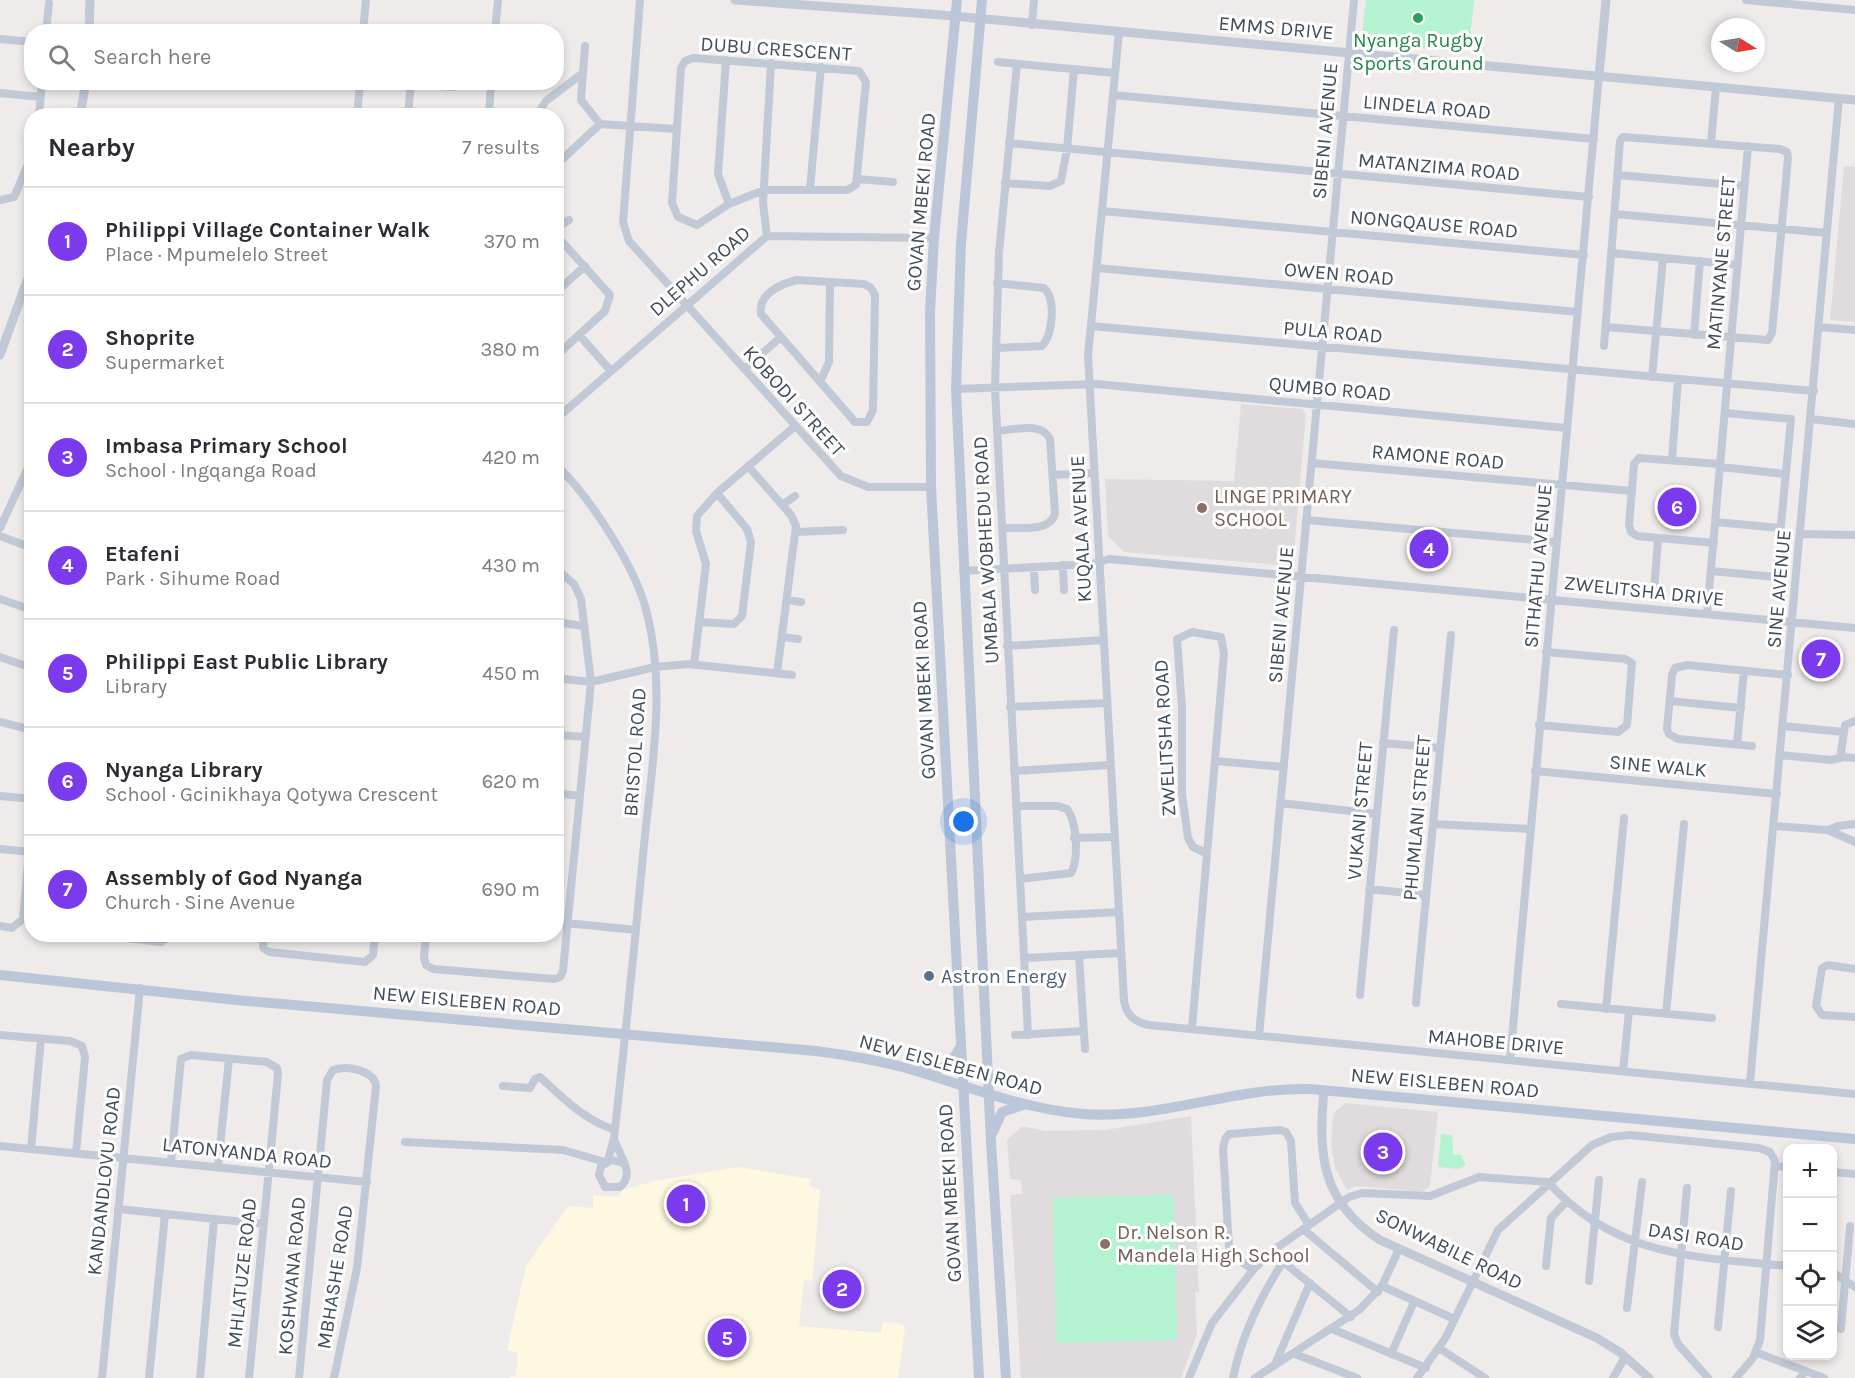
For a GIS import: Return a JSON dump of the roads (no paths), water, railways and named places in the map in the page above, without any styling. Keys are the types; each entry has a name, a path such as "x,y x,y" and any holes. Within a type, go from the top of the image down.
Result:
{"main road":[{"name":"GOVAN MBEKI ROAD","path":"957,0 934,238 930,346 931,487 979,1378"},
{"path":"982,0 961,244 956,388 991,1142 1006,1378"},
{"name":"NEW EISLEBEN ROAD","path":"0,975 140,988 236,1000 816,1051 904,1068 1029,1105 1084,1114 1129,1114 1281,1089 1324,1090 1855,1139"},
{"path":"904,1068 942,1069 954,1059 960,1047"},
{"path":"991,1142 995,1124 1002,1112 1012,1107 1029,1105"}],"street":[{"path":"90,0 90,24"},
{"path":"90,18 96,0"},
{"path":"364,24 366,0"},
{"path":"496,24 498,0"},
{"name":"KOBODI STREET","path":"640,0 624,232 629,241 824,461 850,482 868,487 931,487"},
{"name":"EMMS DRIVE","path":"735,0 955,16 1032,25 1855,100"},
{"path":"1032,25 1034,0"},
{"name":"SIBENI AVENUE","path":"1259,1036 1354,0"},
{"path":"1599,76 1606,0"},
{"path":"1746,0 1855,10"},
{"path":"47,24 49,3"},
{"name":"KUQALA AVENUE","path":"1119,32 1091,326 1089,385 1124,1001 1126,1011 1135,1021"},
{"path":"0,39 24,41"},
{"path":"585,46 581,100 600,124"},
{"name":"DUBU CRESCENT","path":"693,58 771,63 860,71 865,78 858,179 855,186 847,190 764,190 729,204 697,225 678,217 672,203 681,69 685,61 693,58"},
{"path":"726,60 718,174 729,204"},
{"path":"998,62 1115,73"},
{"path":"767,236 764,190 771,63"},
{"name":"UMBALA WOBHEDU ROAD","path":"1017,64 997,283 995,388 1028,1035"},
{"path":"810,189 821,67"},
{"path":"1005,183 1056,185 1064,177 1074,69"},
{"path":"564,87 583,73"},
{"name":"SITHATHU AVENUE","path":"1510,1060 1599,76"},
{"path":"1711,143 1716,87"},
{"path":"39,108 41,90"},
{"path":"81,108 85,90"},
{"path":"358,108 359,90"},
{"path":"409,108 410,90"},
{"path":"489,108 491,90"},
{"path":"541,108 546,101 561,90"},
{"path":"0,93 40,97"},
{"name":"LINDELA ROAD","path":"1113,95 1594,140"},
{"name":"SINE AVENUE","path":"1750,1082 1839,98"},
{"path":"564,158 600,124 676,129"},
{"path":"1604,346 1620,141 1625,135 1780,149 1788,155 1770,338 1764,341 1732,339 1606,327"},
{"name":"MATANZIMA ROAD","path":"1010,142 1589,197"},
{"name":"MATINYANE STREET","path":"1707,615 1748,146"},
{"path":"0,200 14,197 24,174"},
{"path":"1617,175 1744,186"},
{"name":"DUBU CRESCENT","path":"858,179 893,182"},
{"name":"NONGQAUSE ROAD","path":"1102,211 1584,255"},
{"path":"1615,214 1827,233"},
{"path":"564,223 568,220"},
{"name":"DLEPHU ROAD","path":"564,412 767,236 934,238"},
{"path":"564,244 610,295 610,302 605,311 564,349"},
{"path":"1612,253 1738,265"},
{"path":"1652,377 1663,258"},
{"path":"1694,335 1700,261"},
{"path":"564,285 585,267"},
{"name":"OWEN ROAD","path":"1097,268 1578,312"},
{"path":"797,280 864,284 872,288 875,295 871,417 864,423 855,422 781,337 761,314 760,306 763,299 780,284 797,280"},
{"path":"820,382 829,362 830,282"},
{"path":"996,348 1042,346 1048,338 1052,301 1044,288 997,283"},
{"path":"0,354 24,289"},
{"name":"PULA ROAD","path":"1091,326 1814,392"},
{"path":"1819,327 1855,330"},
{"path":"579,336 611,371"},
{"path":"744,369 781,337"},
{"path":"1672,459 1678,380"},
{"name":"QUMBO ROAD","path":"956,388 1089,385 1567,428"},
{"path":"1711,571 1776,577 1791,420 1725,413"},
{"path":"1811,419 1855,424"},
{"path":"694,665 706,564 695,521 702,508 794,427"},
{"path":"997,431 1039,428 1047,432 1050,440 1055,513 1049,524 1002,528"},
{"path":"1714,543 1637,536 1631,532 1634,464 1639,458 1672,459 1786,474"},
{"name":"RAMONE ROAD","path":"1312,463 1632,491"},
{"path":"748,466 794,520 796,532 777,673"},
{"path":"1053,475 1094,473"},
{"name":"BRISTOL ROAD","path":"564,474 588,499 633,575 645,604 658,699 614,1134 607,1161"},
{"path":"0,528 24,476"},
{"path":"699,622 734,624 742,616 751,549 750,535 717,494"},
{"path":"782,505 795,496"},
{"path":"1306,520 1557,542"},
{"path":"1715,522 1781,528"},
{"path":"796,532 843,530"},
{"path":"1801,534 1855,535"},
{"path":"0,536 24,545"},
{"path":"1654,593 1658,538"},
{"name":"ZWELITSHA DRIVE","path":"963,571 1099,562 1109,558 1855,628"},
{"path":"1063,565 1064,590"},
{"path":"1034,567 1035,590"},
{"path":"425,942 424,958 426,965 433,969 554,979 560,977 563,971 591,682 578,590 564,574"},
{"path":"0,599 24,607"},
{"path":"787,600 801,602"},
{"path":"564,623 583,626"},
{"name":"VUKANI STREET","path":"1360,995 1394,630"},
{"name":"ZWELITSHA ROAD","path":"1191,1029 1224,649 1221,637 1187,632 1177,639 1182,708 1182,794 1190,844 1206,853"},
{"name":"PHUMLANI STREET","path":"1416,1003 1451,635"},
{"path":"782,637 798,639"},
{"path":"1007,646 1104,640"},
{"path":"1539,725 1618,732 1627,725 1632,663 1625,659 1546,652"},
{"path":"0,657 24,665"},
{"path":"564,679 591,682 655,667 694,665 792,675"},
{"path":"1752,746 1672,737 1667,729 1672,675 1680,665 1788,675"},
{"path":"1737,744 1744,671"},
{"path":"1670,701 1741,708"},
{"path":"1010,707 1107,703"},
{"path":"1844,757 1841,752 1845,725 1855,721"},
{"path":"0,722 24,728"},
{"path":"1783,726 1844,732"},
{"path":"564,736 586,737"},
{"path":"1383,743 1440,748"},
{"path":"1780,755 1831,760 1844,757 1855,758"},
{"path":"1215,761 1284,767"},
{"path":"1014,771 1110,765"},
{"name":"SINE WALK","path":"1535,771 1777,794"},
{"path":"564,794 580,796"},
{"path":"0,796 24,798"},
{"path":"1280,803 1377,814"},
{"path":"1016,806 1058,806 1067,809 1074,838 1075,861 1071,873 1020,879"},
{"path":"1606,1009 1624,818"},
{"path":"1433,824 1530,829"},
{"path":"1666,1014 1684,824"},
{"path":"1828,830 1846,824 1855,824"},
{"path":"1774,826 1828,830 1855,842"},
{"path":"1074,838 1115,837"},
{"path":"0,849 24,851"},
{"path":"1370,889 1426,895"},
{"path":"0,926 12,927 23,920 24,910"},
{"path":"1022,917 1119,912"},
{"path":"564,923 636,930"},
{"path":"263,942 263,948 269,952 365,962 373,955 374,942"},
{"path":"1024,958 1121,953"},
{"path":"1079,955 1085,1049"},
{"path":"1855,969 1828,965 1821,968 1816,1006 1822,1015 1855,1017"},
{"name":"KANDANDLOVU ROAD","path":"102,1378 140,988"},
{"path":"1561,1004 1712,1018"},
{"path":"1623,1071 1629,1011"},
{"name":"MAHOBE DRIVE","path":"1135,1021 1149,1025 1855,1094"},
{"path":"1015,1035 1084,1031"},
{"path":"0,1035 70,1041 82,1046 85,1052 75,1153"},
{"path":"31,1149 41,1039"},
{"path":"171,1162 179,1062 192,1055 229,1059 218,1166"},
{"name":"MHLATUZE ROAD","path":"229,1059 267,1062 278,1071 249,1378"},
{"name":"KOSHWANA ROAD","path":"299,1378 327,1080 333,1070 339,1068 370,1074 376,1083 367,1182"},
{"path":"503,1086 530,1088 535,1079 540,1077 578,1113 614,1134 628,1174 626,1182 620,1187 612,1189 600,1180 599,1170 607,1161"},
{"name":"SONWABILE ROAD","path":"1324,1090 1320,1138 1322,1157 1326,1173 1341,1203 1352,1218 1369,1233 1399,1249 1589,1335 1625,1357 1649,1378"},
{"path":"1253,1270 1234,1256 1229,1247 1223,1145 1229,1134 1280,1130 1286,1132 1291,1141 1295,1203 1306,1227 1380,1289 1455,1319"},
{"path":"1417,1378 1439,1348 1455,1319 1498,1230 1548,1182 1592,1145 1620,1135 1759,1148 1770,1152 1776,1166 1762,1328 1755,1352 1736,1378"},
{"path":"405,1142 563,1149 607,1161 616,1160 623,1164"},
{"name":"LATONYANDA ROAD","path":"0,1146 367,1182"},
{"path":"1776,1166 1783,1167"},
{"path":"1837,1172 1855,1174"},
{"path":"1189,1378 1212,1323 1253,1270 1271,1252 1341,1203 1362,1192 1430,1196 1479,1177 1548,1182"},
{"path":"1589,1281 1599,1180"},
{"name":"MBHASHE ROAD","path":"334,1378 357,1268 367,1182"},
{"name":"DASI ROAD","path":"1548,1182 1566,1202 1594,1222 1635,1243 1681,1254 1783,1266"},
{"path":"1627,1308 1642,1182"},
{"path":"1687,1188 1675,1339 1708,1378"},
{"path":"1718,1327 1731,1191"},
{"path":"1546,1266 1551,1218 1566,1202"},
{"path":"118,1209 264,1224"},
{"path":"149,1378 165,1215"},
{"path":"200,1378 214,1219"},
{"path":"1841,1329 1850,1226"},
{"path":"1261,1377 1351,1317 1380,1289 1399,1249"},
{"path":"1271,1252 1351,1317"},
{"path":"1233,1378 1238,1356 1261,1302 1283,1262"},
{"path":"1837,1275 1855,1287"},
{"path":"1273,1367 1310,1283"},
{"path":"1391,1354 1414,1302"},
{"path":"1332,1329 1426,1368"},
{"path":"1439,1348 1485,1378"},
{"path":"1755,1352 1824,1378"},
{"path":"1295,1354 1357,1378"},
{"path":"1613,1378 1625,1357"},
{"path":"1800,1378 1806,1371"}],"place":[{"name":"Nyanga Rugby Sports Ground","path":"1418,18"},
{"name":"Nyanga Library","path":"1677,507"},
{"name":"LINGE PRIMARY SCHOOL","path":"1202,508"},
{"name":"Etafeni","path":"1429,549"},
{"name":"Assembly of God Nyanga","path":"1821,659"},
{"name":"Astron Energy","path":"929,976"},
{"name":"Imbasa Primary School","path":"1383,1152"},
{"name":"Philippi Village Container Walk","path":"686,1204"},
{"name":"Dr. Nelson R. Mandela High School","path":"1105,1244"},
{"name":"Shoprite","path":"842,1289"},
{"name":"Philippi East Public Library","path":"727,1338"}]}
